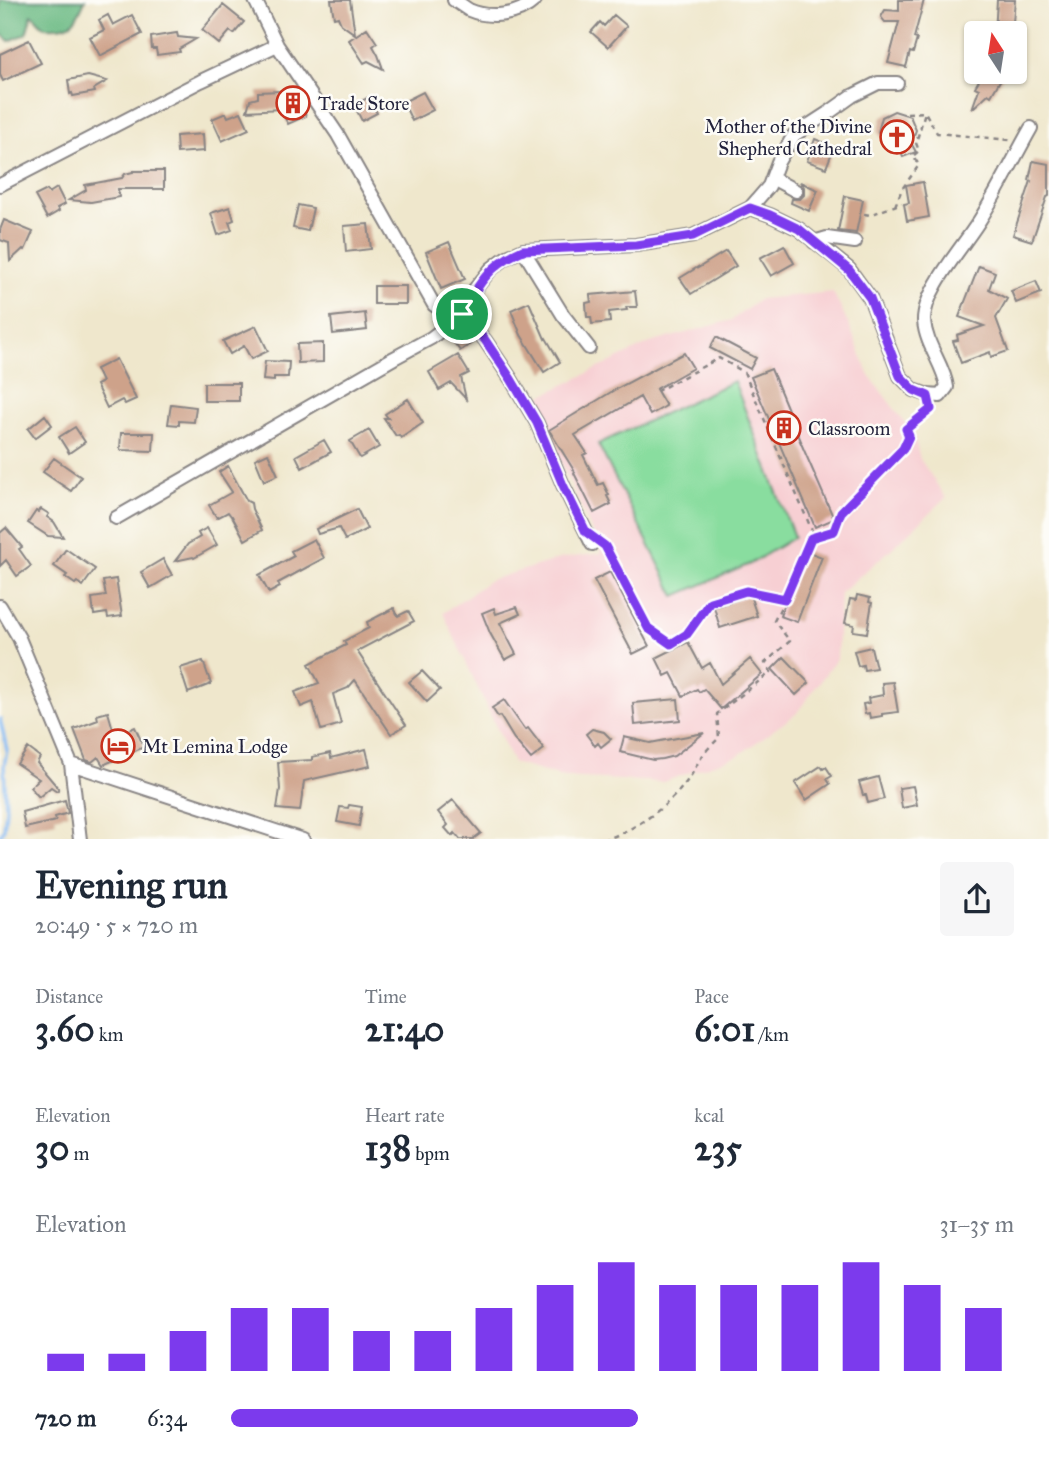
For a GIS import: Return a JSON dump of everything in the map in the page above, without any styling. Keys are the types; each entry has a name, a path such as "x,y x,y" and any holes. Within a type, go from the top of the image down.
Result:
{"street":[{"path":"255,0 277,45 338,135 435,304 447,314 462,314 485,340 511,379 537,423 589,538"},
{"path":"454,0 470,10 501,16 529,6 535,0"},
{"path":"0,185 201,81 277,45"},
{"path":"116,518 431,338 462,314 475,289 491,269 508,257 523,250 636,245 693,236 750,208 769,186 778,162 794,135 852,96 878,83 897,83"},
{"path":"750,208 799,229 849,270 870,298 900,376 914,390 928,396 940,396 947,387 946,376 938,363 924,321 929,302 954,256 981,220 1031,128"},
{"path":"772,178 796,191"},
{"path":"814,242 827,238 855,242"},
{"path":"523,250 563,315 589,348"},
{"path":"0,606 19,638 71,764 80,839"},
{"path":"71,764 303,839"}],"path":[{"path":"907,113 925,112"},
{"path":"925,112 937,133 1009,139 1022,143"},
{"path":"895,206 902,189 919,165 913,156 919,151 916,143 925,112"},
{"path":"864,214 870,215 902,203"},
{"path":"603,839 613,837 643,821 668,802 688,781 702,756 719,738 717,714 771,672 765,663 790,641 774,621 813,533 744,372 719,358 657,391"},
{"path":"811,538 834,531 841,512 903,449 909,436 906,429 931,409 928,396"},
{"path":"589,538 605,546 648,628 671,644 687,634 710,602 746,591 785,599"}],"shaded area":[{"path":"833,292 869,375 914,435 920,459 946,498 840,593 837,658 796,714 739,755 663,782 562,777 513,763 443,613 490,580 559,559 602,553 533,400 650,343 732,320 760,299"}],"green space":[{"path":"0,0 85,0 71,23 61,27 44,27 32,14 26,34 9,41 0,33"},
{"path":"734,381 794,537 750,564 675,596 598,444"}],"building":[{"path":"331,0 350,0 355,34 341,24 338,17 334,18"},
{"path":"899,0 924,0 914,38 917,39 906,67 888,63 899,22 885,22 881,17 885,10 899,11"},
{"path":"997,0 1015,0 1013,21 996,21"},
{"path":"223,5 244,22 234,34 230,31 219,44 202,30"},
{"path":"108,15 113,25 132,15 142,34 100,56 90,37 104,30 99,20"},
{"path":"614,15 627,26 608,47 591,32 600,22 604,26"},
{"path":"367,28 377,43 373,46 383,69 368,61 364,63 349,40"},
{"path":"177,33 178,37 196,39 179,49 180,52 157,55 156,49 152,49 151,37"},
{"path":"29,40 41,63 3,81 0,75 0,54"},
{"path":"88,76 107,81 94,89 95,92 73,96 70,94 68,80"},
{"path":"977,84 998,84 991,96 988,94 972,109 979,89 975,87"},
{"path":"280,91 281,98 294,91 306,116 288,124 280,109 247,111 250,100 258,98 258,92"},
{"path":"423,92 433,110 412,121 403,102"},
{"path":"369,97 377,113 362,121 354,105"},
{"name":"Mother of the Divine Shepherd Cathedral","path":"894,111 910,116 916,130 911,143 916,152 903,157 901,150 885,144 878,132 882,117"},
{"path":"241,112 249,129 222,141 212,119 226,113 228,117"},
{"path":"203,134 204,151 177,153 176,136"},
{"path":"815,139 834,147 826,168 807,161"},
{"path":"1033,161 1049,164 1049,196 1032,241 1013,235 1031,181"},
{"path":"133,171 164,171 164,189 118,189 119,197 91,202 69,200 86,190 85,185 122,178"},
{"path":"800,182 818,190 809,211 791,203 792,199 800,199 804,195 804,187"},
{"path":"923,182 929,217 907,221 904,204 909,203 906,185"},
{"path":"57,188 65,204 47,218 35,196"},
{"path":"845,196 863,200 856,233 838,231"},
{"path":"298,205 313,208 308,231 293,228"},
{"path":"230,207 234,220 229,222 232,230 218,235 211,213"},
{"path":"4,220 33,232 25,250 10,261 9,243 0,240"},
{"path":"368,224 371,249 346,252 344,226"},
{"path":"449,242 465,279 441,289 426,252"},
{"path":"784,245 794,263 771,276 760,258"},
{"path":"726,251 736,266 691,294 680,278"},
{"path":"979,266 995,272 989,289 1007,299 996,318 1008,351 991,357 990,352 961,363 953,341 958,340 957,335 984,326 959,317"},
{"path":"1036,281 1041,293 1016,303 1011,291"},
{"path":"374,286 406,286 406,304 374,304"},
{"path":"635,291 637,307 609,312 610,322 592,324 591,317 587,317 586,303 591,302 590,295"},
{"path":"529,302 545,339 560,362 544,372 521,335 511,310"},
{"path":"365,313 367,330 333,334 331,317"},
{"path":"256,326 268,351 251,359 244,346 230,354 223,341"},
{"path":"462,329 472,343 460,351 450,337"},
{"path":"716,337 756,358 750,369 710,348"},
{"path":"323,343 323,362 298,363 297,344"},
{"path":"684,353 693,368 656,389 666,406 650,415 640,397 575,435 587,453 583,455 598,485 603,483 609,495 607,496 611,504 594,513 575,472 549,430 616,389"},
{"path":"458,355 469,373 461,377 466,399 451,383 439,390 429,372"},
{"path":"116,359 136,399 125,404 122,400 107,408 96,385 102,382 96,369"},
{"path":"265,361 289,362 288,377 274,377 274,381 263,380"},
{"path":"771,369 834,519 815,527 751,377"},
{"path":"204,383 239,383 239,401 204,401"},
{"path":"408,399 423,423 401,438 396,436 384,418 388,418 385,414"},
{"path":"171,404 196,407 194,422 179,421 179,425 168,424"},
{"path":"45,415 52,425 35,438 28,429"},
{"path":"75,427 85,442 69,453 59,437"},
{"path":"369,430 379,447 360,458 350,441"},
{"path":"121,433 154,433 153,451 120,450"},
{"path":"324,440 331,452 302,468 296,456"},
{"path":"268,453 278,475 264,481 255,459"},
{"path":"54,458 81,477 71,491 43,472"},
{"path":"228,466 247,501 251,503 262,530 245,540 228,512 217,518 209,505 232,492 219,472"},
{"path":"41,509 49,514 47,517 54,522 63,537 48,536 28,523 36,511"},
{"path":"357,509 367,529 345,540 339,528 318,534 316,529"},
{"path":"6,528 22,547 19,549 31,566 17,576 6,560 0,566 0,533"},
{"path":"207,528 217,545 194,558 175,561 188,544 200,537 198,533"},
{"path":"314,539 324,558 278,583 280,587 269,593 259,575 294,556 291,551"},
{"path":"66,549 95,569 83,586 77,582 75,584 54,566"},
{"path":"806,551 822,557 797,622 780,616"},
{"path":"163,559 172,575 150,588 141,572"},
{"path":"610,572 649,646 633,654 594,580"},
{"path":"116,579 122,616 108,618 107,613 94,615 92,598 106,596 103,581"},
{"path":"750,595 757,616 720,628 714,607"},
{"path":"857,595 870,598 869,602 872,603 867,633 853,631 854,625 845,623 850,599 856,600"},
{"path":"517,607 520,614 500,623 516,654 505,660 482,613 494,608 496,614"},
{"path":"394,608 398,616 408,611 414,621 357,651 406,725 391,734 355,680 348,688 333,694 341,724 321,730 313,702 301,707 295,692 319,683 309,664 346,645 344,641 369,628 367,622"},
{"path":"688,642 702,668 710,663 721,684 750,659 762,674 721,709 704,689 699,692 697,689 683,696 671,673 665,676 656,658"},
{"path":"871,647 876,668 864,670 863,665 858,666 854,651"},
{"path":"784,657 809,683 796,695 772,669"},
{"path":"203,661 211,684 188,693 180,668"},
{"path":"422,671 440,690 427,702 409,682"},
{"path":"893,682 898,712 870,718 869,713 865,714 863,704 869,703 868,698 883,695 882,683"},
{"path":"678,699 680,720 635,725 633,703"},
{"path":"504,700 525,730 528,728 544,749 531,759 492,708"},
{"path":"108,712 115,736 135,727 144,747 103,765 98,757 92,762 86,760 74,729 98,720 97,715"},
{"path":"592,729 604,732 611,739 601,747 598,743 595,746 586,734"},
{"path":"704,733 674,756 662,759 653,760 620,752 624,737 650,743"},
{"path":"28,748 40,757 37,763 59,789 57,791 51,787 39,797 30,787 39,779 17,764"},
{"path":"366,749 370,766 304,781 300,811 277,809 280,789 278,762 312,760 312,757 330,753 331,758"},
{"path":"821,766 823,769 826,767 832,776 827,779 830,784 806,800 795,783"},
{"path":"878,777 884,799 868,803 859,782"},
{"path":"913,786 917,805 902,808 899,788"},
{"path":"65,800 68,813 55,817 56,821 25,828 22,812"},
{"path":"453,800 481,833 473,839 460,839 455,833 452,836 445,828 448,825 438,812"},
{"path":"349,805 362,807 359,826 337,822 340,807 348,808"}],"waterway":[{"path":"0,719 7,750 4,766 6,809 4,829 0,835"}],"place":[{"name":"Trade Store","path":"293,103"},
{"name":"Mother of the Divine Shepherd Cathedral","path":"897,137"},
{"name":"Classroom","path":"784,428"},
{"name":"Mt Lemina Lodge","path":"118,746"}],"route":[{"path":"750,208 799,229 849,270 870,298 900,376 914,390 928,396 931,409 906,429 909,436 903,449 841,512 834,531 811,538 785,599 746,591 710,602 687,634 671,644 648,628 605,546 586,532 537,423 485,340 462,314 475,289 491,269 523,250 636,245 693,236 750,208"}]}
